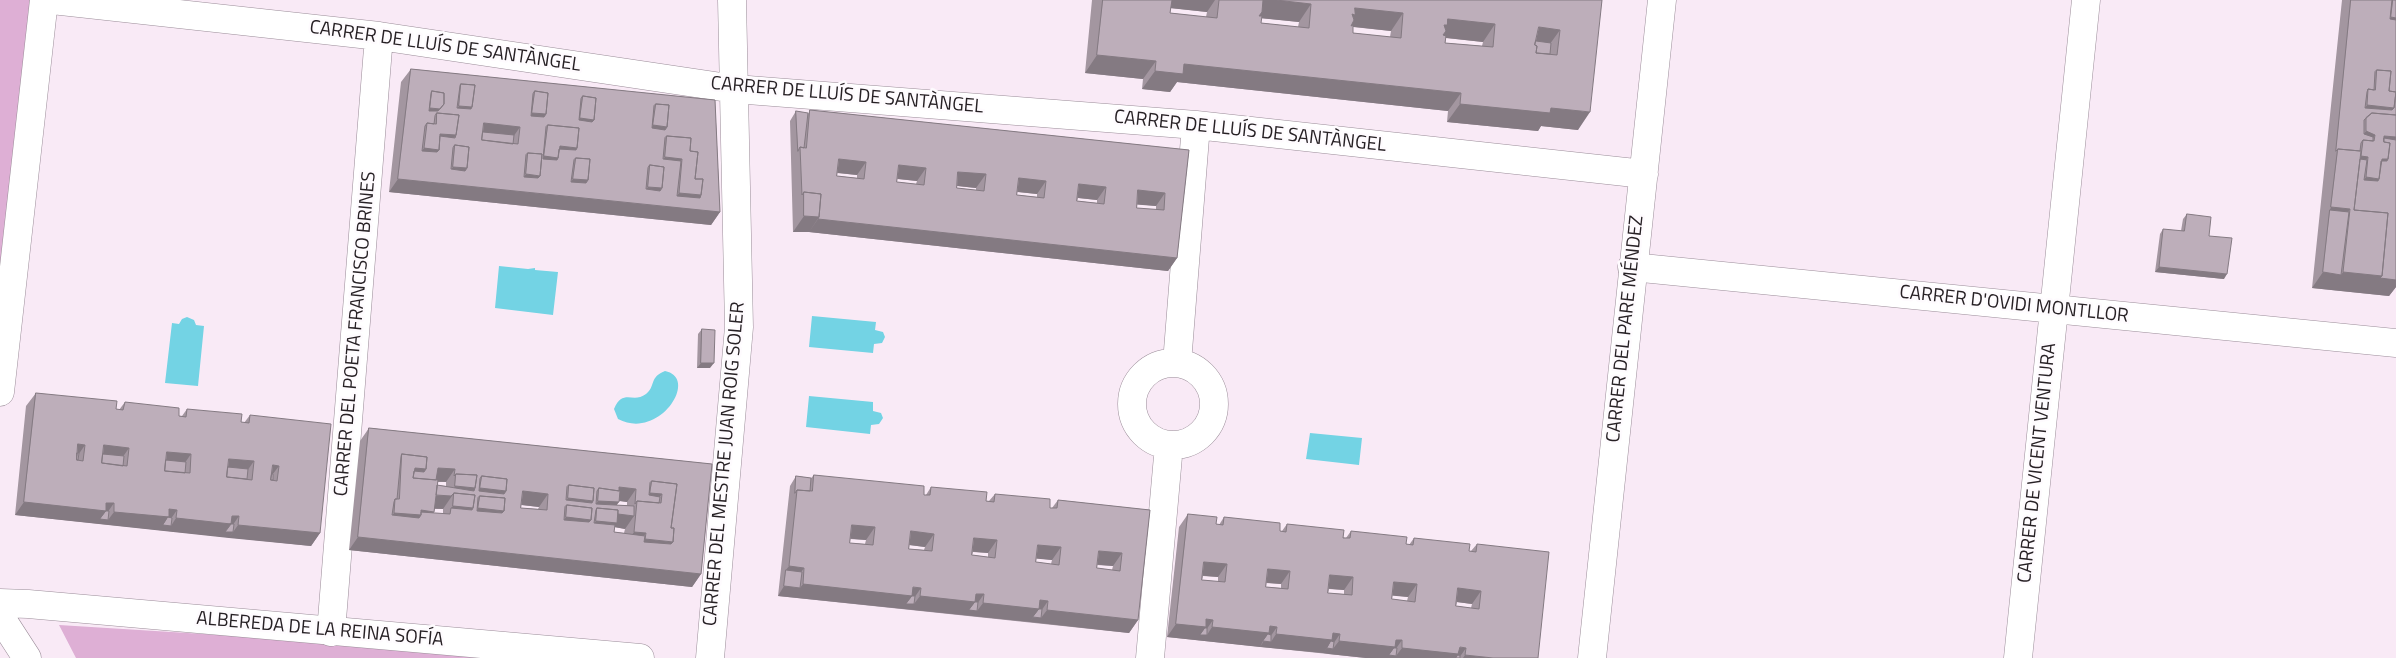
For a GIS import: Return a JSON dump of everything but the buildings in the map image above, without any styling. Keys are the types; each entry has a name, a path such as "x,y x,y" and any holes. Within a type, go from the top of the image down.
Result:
{"street":[{"path":"0,392 2,359 44,0"},
{"name":"CARRER DE LLUÍS DE SANTÀNGEL","path":"52,0 379,36 735,88 1196,125 1644,174"},
{"name":"CARRER DEL MESTRE JUAN ROIG SOLER","path":"710,658 739,327 732,0"},
{"name":"CARRER DEL PARE MÉNDEZ","path":"1592,658 1632,267 1644,174 1662,0"},
{"name":"CARRER DE VICENT VENTURA","path":"2018,658 2086,0"},
{"name":"CARRER DEL POETA FRANCISCO BRINES","path":"331,632 379,36"},
{"path":"1177,363 1196,125"},
{"name":"CARRER D'OVIDI MONTLLOR","path":"1632,267 2396,343"},
{"path":"1177,363 1197,370 1211,386 1215,408 1207,428 1191,442 1170,445 1149,438 1136,421 1132,400 1140,380 1156,366 1177,363"},
{"path":"1150,658 1170,445"},
{"name":"ALBEREDA DE LA REINA SOFÍA","path":"0,604 28,604 640,658"},
{"path":"0,621 27,658"}],"shaded area":[{"path":"0,0 34,0 0,331"},
{"path":"59,625 588,658 76,658"}],"water":[{"path":"499,266 535,268 535,270 558,272 553,315 495,308"},
{"path":"812,316 876,322 875,330 883,332 885,337 882,343 874,344 873,353 809,347"},
{"path":"187,317 194,320 196,325 204,326 198,386 165,383 172,323 179,324 182,319"},
{"path":"665,371 675,376 678,385 676,395 670,406 648,422 633,424 618,419 614,409 617,403 621,399 637,398 646,394 657,376"},
{"path":"809,396 873,402 873,411 881,413 883,418 879,424 871,425 870,434 806,427"},
{"path":"1310,433 1362,438 1359,465 1306,459"}]}
